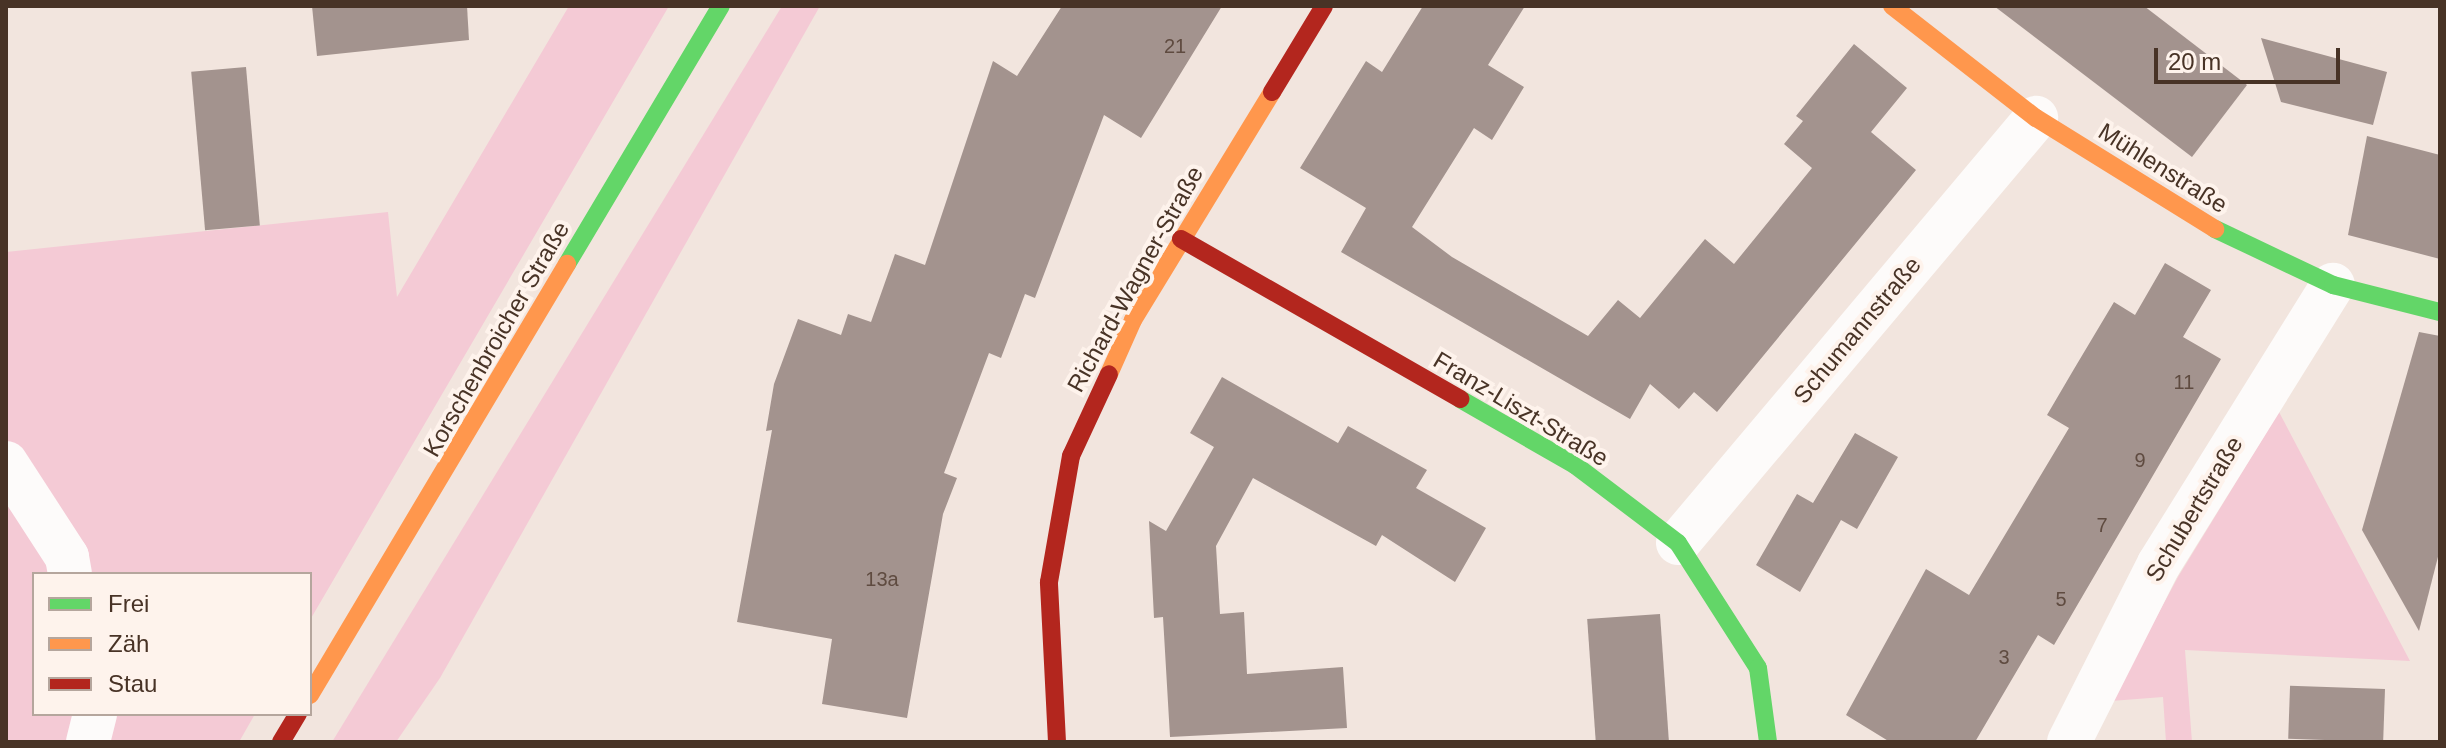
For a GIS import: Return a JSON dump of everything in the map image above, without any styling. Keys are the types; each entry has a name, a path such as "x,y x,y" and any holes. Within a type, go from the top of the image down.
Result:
{"street":[{"name":"Korschenbroicher Straße","path":"312,692 721,6"},
{"name":"Richard-Wagner-Straße","path":"1057,742 1049,582 1063,485 1097,391 1181,239 1324,6"},
{"name":"Mühlenstraße","path":"1892,6 2036,118 2208,226 2333,285 2440,312"},
{"name":"Schumannstraße","path":"1678,543 2036,118"},
{"name":"Franz-Liszt-Straße","path":"1181,239 1575,465 1678,543 1758,668 1768,742"},
{"name":"Schubertstraße","path":"2069,742 2159,564 2333,285"},
{"path":"6,463 67,557 70,572"},
{"path":"88,742 94,716"},
{"path":"281,742 297,716"}],"shaded area":[{"path":"569,6 669,6 312,617 312,572 32,572 32,716 254,716 239,742 6,742 6,252 388,212 397,297"},
{"path":"782,6 820,6 440,678 396,742 332,742"},
{"path":"2279,412 2410,661 2185,650 2192,742 2166,742 2163,697 2111,701 2178,577"}],"building":[{"path":"312,6 467,6 469,40 317,56"},
{"path":"1062,6 1222,6 1141,138 1104,115 1035,298 1025,294 1001,358 989,353 944,473 957,478 943,514 907,718 822,704 832,639 737,622 772,430 766,431 774,384 798,319 841,335 848,314 871,322 895,254 925,265 993,61 1017,76"},
{"path":"1423,6 1525,6 1488,65 1524,87 1492,140 1474,128 1412,227 1452,257 1588,336 1618,300 1640,318 1705,239 1734,264 1812,168 1784,144 1803,121 1796,116 1854,44 1907,88 1871,132 1916,170 1717,412 1694,392 1679,409 1650,384 1630,419 1341,252 1366,208 1300,168 1366,61 1382,72"},
{"path":"1994,6 2144,6 2247,85 2192,157"},
{"path":"2261,38 2387,72 2373,125 2281,102"},
{"path":"246,67 260,225 205,230 191,72"},
{"path":"2367,136 2440,155 2440,259 2348,235"},
{"path":"2165,263 2211,290 2183,337 2221,359 2054,645 2038,635 1975,742 1890,742 1846,715 1926,569 1969,595 2069,428 2047,415 2074,369 2114,302 2135,315"},
{"path":"2419,332 2440,336 2440,549 2419,631 2362,530"},
{"path":"1222,377 1338,443 1348,426 1427,470 1416,488 1486,528 1455,582 1382,535 1376,546 1253,478 1216,546 1220,614 1244,612 1247,674 1343,667 1347,728 1170,737 1163,617 1154,618 1149,521 1166,531 1214,447 1190,433"},
{"path":"1855,433 1898,457 1857,529 1841,520 1800,592 1756,565 1797,494 1813,503"},
{"path":"1660,614 1669,742 1596,742 1587,619"},
{"path":"2290,686 2385,689 2383,742 2288,739"}],"traffic: fast":[{"path":"567,264 721,6"},
{"path":"2215,229 2333,285 2440,312"},
{"path":"1460,399 1575,465 1678,543 1758,668 1768,742"}],"traffic: slow":[{"path":"1892,6 2036,118 2215,229"},
{"path":"1109,374 1133,320 1272,92"},
{"path":"312,692 567,264"}],"traffic: jam":[{"path":"1272,92 1324,6"},
{"path":"1181,239 1460,399"},
{"path":"1057,742 1049,582 1071,456 1109,374"},
{"path":"281,742 297,716"}]}
